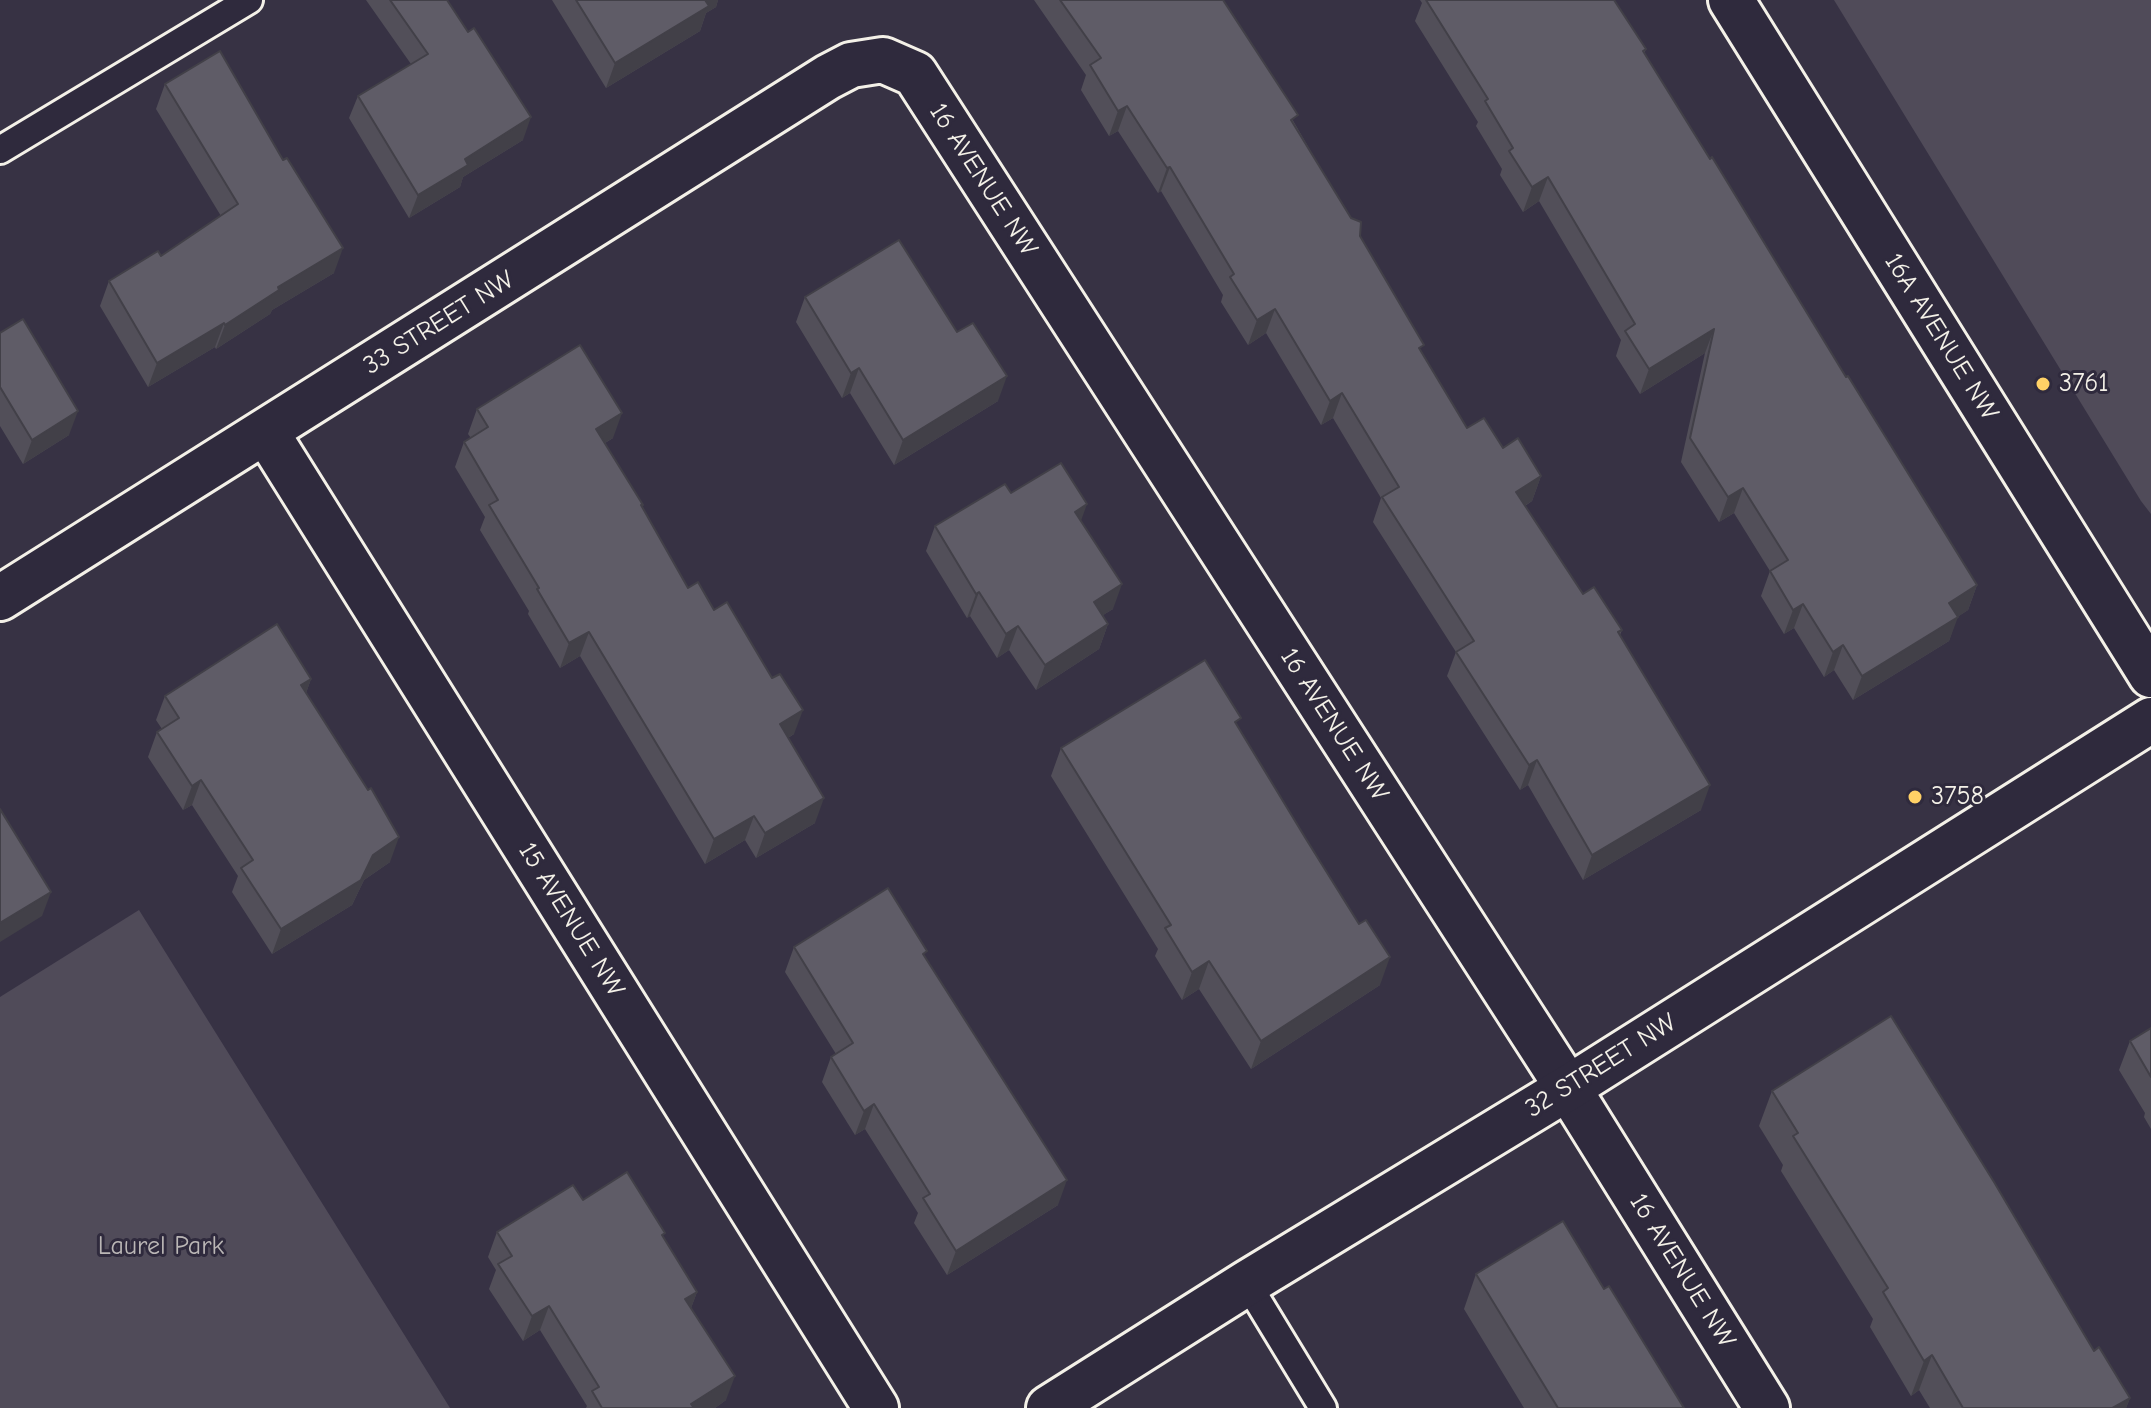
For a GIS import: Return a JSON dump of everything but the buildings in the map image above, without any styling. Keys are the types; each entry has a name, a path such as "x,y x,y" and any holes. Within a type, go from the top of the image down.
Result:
{"street":[{"name":"16A AVENUE NW","path":"1731,0 2151,675"},
{"name":"33 STREET NW","path":"0,598 828,77 851,65 883,60"},
{"name":"16 AVENUE NW","path":"883,60 915,74 1568,1088 1767,1408"},
{"name":"15 AVENUE NW","path":"266,432 876,1408"},
{"name":"32 STREET NW","path":"1049,1408 1247,1283 1568,1088 2151,720"}],"lane":[{"path":"0,150 249,0"},
{"path":"1247,1283 1323,1408"}],"green space":[{"path":"1834,0 2151,0 2151,514 2141,501"},
{"name":"Laurel Park","path":"139,910 450,1408 0,1408 0,997"}],"place":[{"name":"3761","path":"2043,384"},
{"name":"3758","path":"1915,797"}]}
